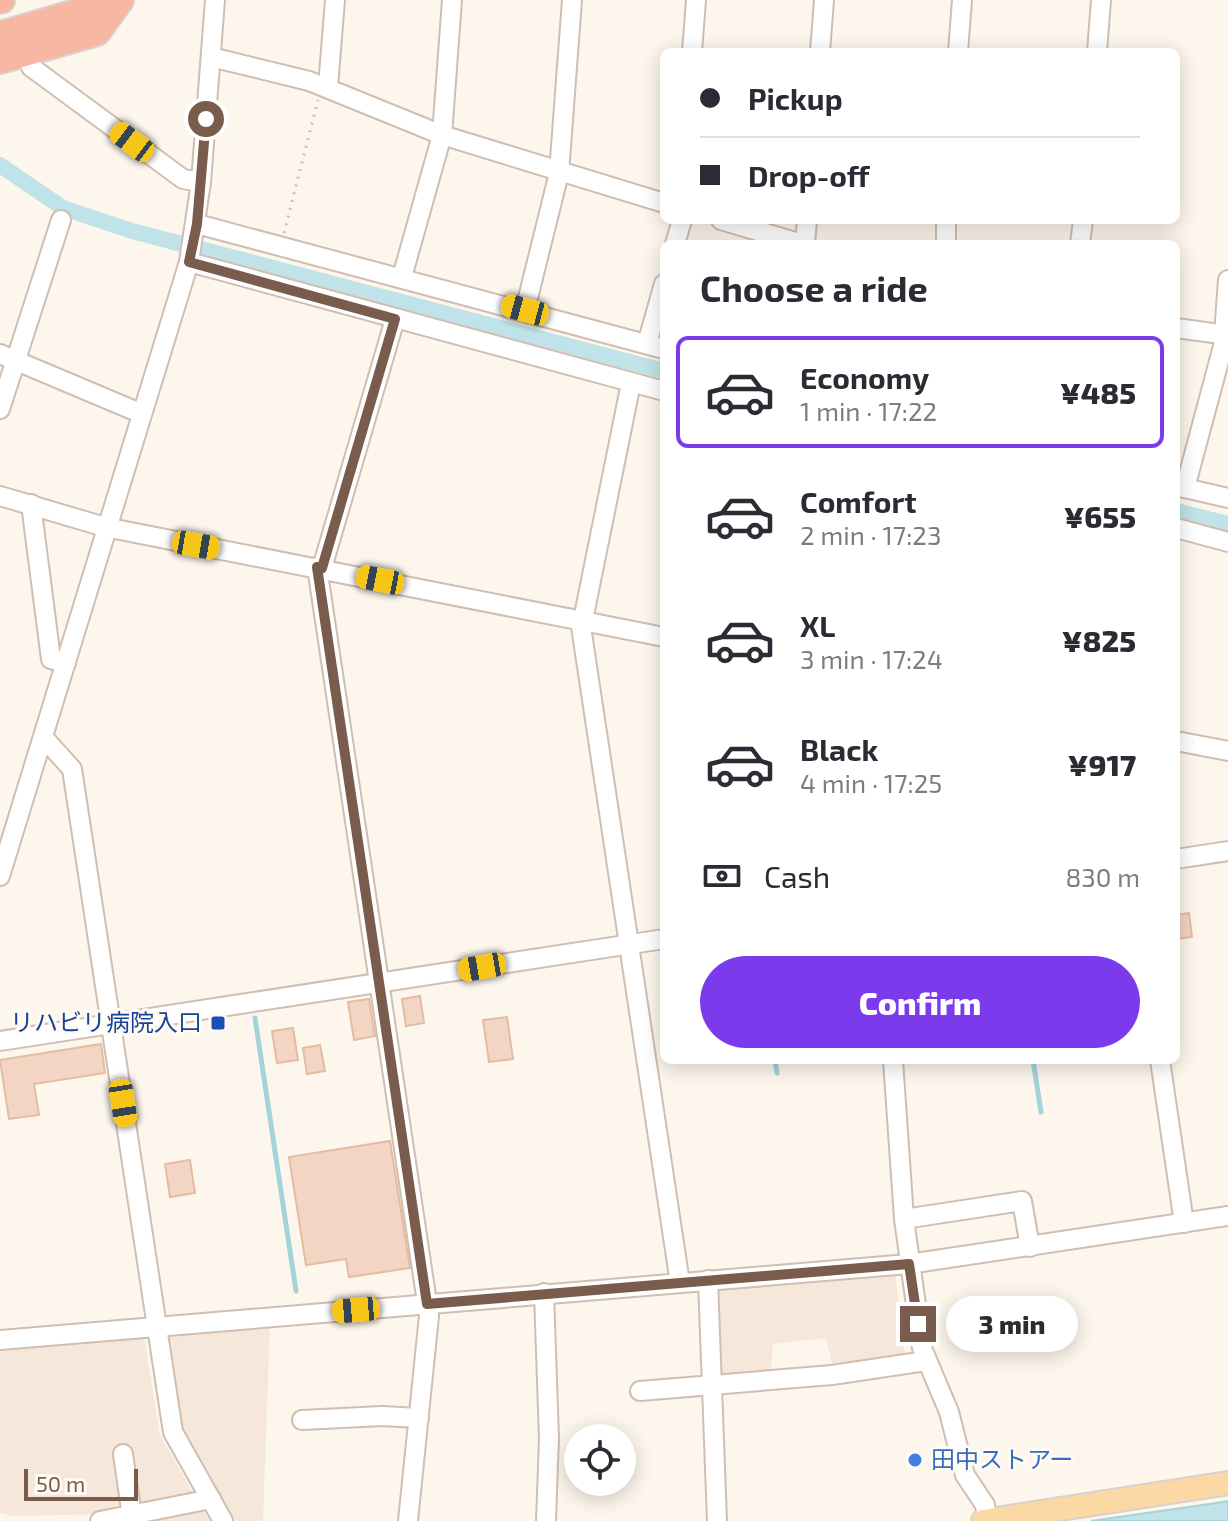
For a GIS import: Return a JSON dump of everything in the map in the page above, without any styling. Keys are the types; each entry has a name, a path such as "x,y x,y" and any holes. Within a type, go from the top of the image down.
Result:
{"highway":[{"path":"0,24 82,0"},
{"path":"0,35 120,0"},
{"path":"0,60 97,32 120,0"}],"main road":[{"path":"985,1521 1065,1514 1228,1483"}],"street":[{"path":"0,876 140,413 189,262 197,224 215,0"},
{"path":"325,86 335,0"},
{"path":"402,277 442,135 452,0"},
{"path":"525,310 559,173 572,0"},
{"path":"692,48 696,0"},
{"path":"820,48 824,0"},
{"path":"958,48 962,0"},
{"path":"1097,48 1101,0"},
{"path":"26,53 31,67 170,170 183,179 201,182"},
{"path":"211,57 325,86 442,135 660,202"},
{"path":"0,409 8,358 61,220"},
{"path":"197,224 656,346 660,315"},
{"path":"735,224 790,240"},
{"path":"189,262 660,390"},
{"path":"1228,280 1226,335 1180,487 1228,498"},
{"path":"395,319 320,568 378,984 427,1304 408,1521"},
{"path":"1180,329 1226,335"},
{"path":"8,358 140,413"},
{"path":"631,383 582,620 680,1283"},
{"path":"2,499 31,504 105,527 660,636"},
{"path":"31,504 51,659 66,663"},
{"path":"1180,529 1228,542"},
{"path":"44,738 56,746 72,769 173,1432 223,1521"},
{"path":"1180,742 1228,751"},
{"path":"1180,858 1228,851"},
{"path":"0,1041 660,940"},
{"path":"893,1064 904,1219 926,1361 949,1412 965,1475 985,1505 985,1521"},
{"path":"1161,1064 1184,1223"},
{"path":"904,1219 1022,1201 1030,1247"},
{"path":"0,1340 909,1264 1228,1216"},
{"path":"708,1280 717,1521"},
{"path":"544,1293 549,1407 546,1521"},
{"path":"640,1391 832,1375 926,1361"},
{"path":"302,1420 382,1416 419,1418"},
{"path":"123,1454 132,1516"},
{"path":"100,1521 211,1499"}],"path":[{"path":"281,245 325,86"}],"shaded area":[{"path":"895,1272 905,1354 832,1364 826,1338 773,1344 771,1369 717,1375 714,1285"},
{"path":"270,1323 263,1521 236,1521 180,1432 166,1333"},
{"path":"144,1338 160,1435 194,1495 113,1514 13,1516 0,1513 0,1349"},
{"path":"203,1510 210,1521 146,1521"}],"water":[{"path":"1228,1501 1228,1521 1091,1521 1223,1502"}],"building":[{"path":"1189,913 1192,937 1180,938 1180,914"},
{"path":"420,996 424,1023 406,1026 402,999"},
{"path":"369,999 375,1036 354,1040 348,1002"},
{"path":"507,1017 513,1059 489,1062 483,1020"},
{"path":"293,1028 298,1060 277,1063 272,1031"},
{"path":"101,1044 105,1073 34,1084 39,1115 9,1119 0,1060"},
{"path":"320,1045 325,1071 307,1074 303,1048"},
{"path":"390,1141 410,1268 349,1277 346,1259 306,1265 289,1157"},
{"path":"190,1160 195,1193 170,1197 165,1164"}],"waterway":[{"path":"0,165 63,208 132,231 660,370"},
{"path":"1180,512 1228,524"},
{"path":"255,1018 296,1291"},
{"path":"776,1064 777,1073"},
{"path":"1034,1064 1041,1112"}],"place":[{"name":"リハビリ病院入口","path":"218,1023"},
{"name":"田中ストアー","path":"915,1460"}],"route":[{"path":"206,119 197,224 189,262 395,319 322,568 317,567 427,1304 909,1264 918,1324"}]}
